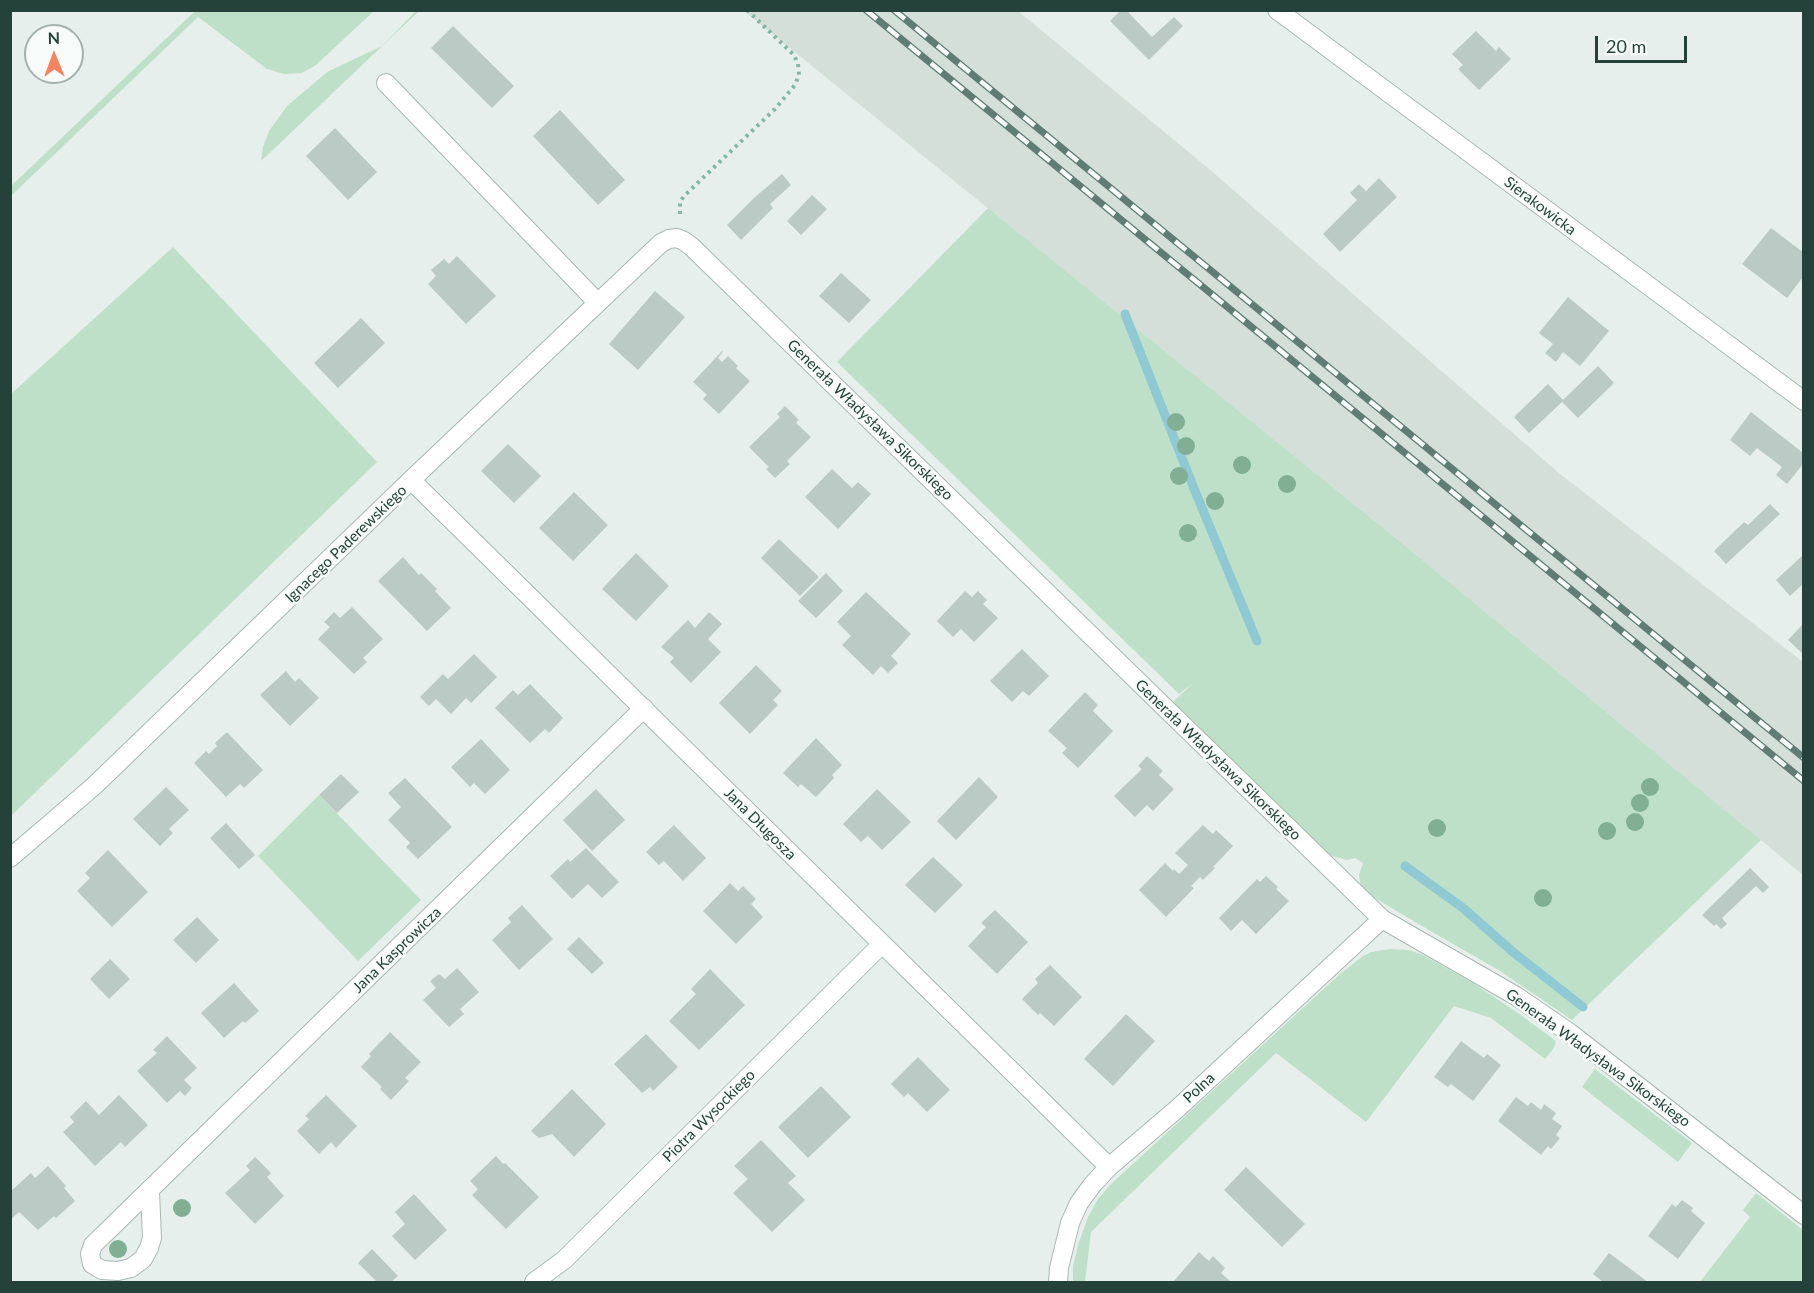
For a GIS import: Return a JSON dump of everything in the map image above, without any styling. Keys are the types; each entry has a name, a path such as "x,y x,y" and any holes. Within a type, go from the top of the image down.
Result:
{"street":[{"name":"Sierakowicka","path":"1277,10 1803,401"},
{"path":"386,82 598,303"},
{"name":"Ignacego Paderewskiego","path":"10,858 94,786 661,243 677,238 684,241"},
{"name":"Generała Władysława Sikorskiego","path":"684,241 693,247 1382,919 1516,996 1561,1027 1803,1215"},
{"name":"Jana Długosza","path":"411,480 1109,1167"},
{"name":"Jana Kasprowicza","path":"150,1192 644,708"},
{"name":"Polna","path":"1058,1282 1070,1222 1079,1203 1109,1167 1178,1108 1382,919"},
{"name":"Piotra Wysockiego","path":"534,1282 564,1260 881,945"}],"path":[{"path":"684,241 680,202 684,196 775,109 795,86 799,75 794,55 747,10"}],"shaded area":[{"path":"744,11 1018,11 1208,168 1560,474 1803,662 1803,875 1408,548"}],"green space":[{"path":"195,11 374,11 316,65 302,73 284,74 267,69 198,17 11,196 11,186"},
{"path":"416,11 419,11 261,161 269,131 287,106 327,72 382,46"},
{"path":"988,208 1408,548 1761,840 1572,1020 1500,971 1375,898 1361,887 1359,875 1363,863 1355,858 1347,860 1328,855 1173,702 1194,682 1179,694 837,362"},
{"path":"173,247 377,462 11,816 11,394"},
{"path":"319,795 421,900 358,961 258,856"},
{"path":"1390,949 1409,950 1423,955 1473,983 1556,1041 1554,1048 1545,1059 1491,1018 1454,1006 1366,1122 1276,1053 1091,1232 1085,1282 1073,1282 1073,1266 1088,1217 1098,1199 1111,1184 1340,974 1371,952"},
{"path":"1595,1069 1692,1143 1678,1162 1582,1087"},
{"path":"1756,1193 1803,1230 1803,1282 1700,1282 1750,1217 1743,1210"}],"building":[{"path":"1121,10 1126,10 1152,37 1174,17 1183,26 1149,60 1110,21"},
{"path":"453,26 514,86 492,108 431,48"},
{"path":"1476,31 1496,51 1499,47 1511,59 1479,90 1458,69 1463,65 1452,54"},
{"path":"560,110 625,180 598,205 533,136"},
{"path":"335,128 377,172 348,200 306,156"},
{"path":"782,174 791,185 770,204 773,208 741,240 727,225"},
{"path":"1379,178 1397,197 1340,252 1323,234 1357,200 1350,193 1359,184 1366,191"},
{"path":"812,195 827,209 801,235 787,221"},
{"path":"1771,228 1803,252 1803,277 1787,298 1742,264"},
{"path":"457,256 496,296 466,324 428,284 436,276 431,270 444,259 449,264"},
{"path":"841,273 871,300 849,323 819,296"},
{"path":"655,291 685,317 638,370 609,344"},
{"path":"1568,297 1609,331 1580,366 1563,352 1556,362 1545,353 1553,344 1539,333"},
{"path":"361,318 385,343 338,388 314,363"},
{"path":"722,351 718,358 722,362 728,356 738,366 736,368 750,381 719,414 703,399 707,395 693,382"},
{"path":"1598,366 1614,383 1578,418 1562,402 1529,433 1514,417 1548,384 1563,400"},
{"path":"785,406 799,420 796,423 811,437 787,461 790,464 775,478 766,469 769,467 749,447 780,417 777,414"},
{"path":"1751,412 1803,453 1803,464 1787,484 1776,475 1782,467 1757,448 1750,456 1730,440"},
{"path":"508,444 541,476 514,503 481,471"},
{"path":"832,469 852,488 858,482 871,494 838,529 805,497"},
{"path":"574,492 608,525 573,561 539,528"},
{"path":"1770,504 1780,514 1726,564 1714,551 1744,522 1748,525"},
{"path":"779,539 819,577 800,596 761,558"},
{"path":"636,553 669,586 636,621 602,589"},
{"path":"1803,555 1803,584 1790,596 1776,580"},
{"path":"403,557 419,575 421,573 437,589 435,591 451,608 427,631 378,581"},
{"path":"826,573 843,591 816,618 798,601"},
{"path":"965,591 972,597 978,591 987,600 983,604 998,618 974,642 961,629 953,637 937,621"},
{"path":"866,592 911,634 891,656 898,663 888,673 881,666 873,675 842,645 851,636 837,622"},
{"path":"352,607 383,639 363,658 367,662 354,674 318,639 330,627 324,622 334,612 340,618"},
{"path":"709,612 722,624 708,639 721,652 691,683 670,662 674,658 661,647 688,620 695,628"},
{"path":"1803,624 1803,654 1788,640"},
{"path":"1022,649 1049,676 1029,696 1023,691 1012,702 990,681"},
{"path":"474,654 497,677 471,703 466,698 451,714 436,699 429,706 420,697 443,674 448,679"},
{"path":"756,665 782,691 773,700 778,705 750,734 719,703"},
{"path":"286,671 295,682 299,678 319,698 290,726 260,695"},
{"path":"530,684 563,718 549,733 545,729 530,743 495,708 513,690 518,695"},
{"path":"1085,692 1098,705 1093,711 1113,731 1078,768 1062,753 1067,748 1048,731"},
{"path":"227,732 263,770 244,788 240,784 226,797 194,763 206,751 209,754 217,746 215,743"},
{"path":"816,738 842,765 832,775 834,778 816,797 801,784 798,787 783,773"},
{"path":"481,739 510,770 485,794 474,783 470,787 451,767"},
{"path":"1147,756 1163,771 1159,775 1174,789 1153,811 1147,805 1135,817 1114,796 1142,769 1138,766"},
{"path":"341,774 359,792 337,813 319,795"},
{"path":"979,777 998,797 956,840 937,821"},
{"path":"405,778 452,827 418,859 406,847 410,843 388,820 401,807 388,793"},
{"path":"166,787 189,810 169,829 173,833 160,846 133,819"},
{"path":"596,789 625,820 592,851 563,820"},
{"path":"877,789 911,822 882,850 868,836 861,842 843,824"},
{"path":"226,823 255,855 239,869 210,838"},
{"path":"674,825 706,858 683,881 664,861 659,865 646,852"},
{"path":"1203,825 1213,834 1216,830 1233,846 1203,880 1200,877 1191,886 1194,888 1166,917 1139,890 1165,863 1179,874 1188,865 1175,853"},
{"path":"586,848 619,882 602,898 588,884 572,899 550,876 568,859 570,862"},
{"path":"108,850 148,892 112,927 77,891 90,878 85,873"},
{"path":"933,857 963,885 935,913 905,885"},
{"path":"1750,868 1769,887 1763,893 1756,886 1722,918 1727,924 1721,929 1716,924 1714,926 1702,915"},
{"path":"1266,876 1289,901 1256,934 1242,920 1231,931 1219,918 1257,879 1260,882"},
{"path":"730,883 738,891 743,886 756,899 751,904 763,917 736,944 703,911"},
{"path":"522,905 553,939 519,970 492,940 511,922 508,918"},
{"path":"995,910 1028,942 997,974 968,946 986,927 981,923"},
{"path":"197,917 219,940 196,963 173,940"},
{"path":"579,937 604,963 592,974 567,949"},
{"path":"110,959 130,979 109,999 90,979"},
{"path":"1050,965 1082,997 1054,1026 1040,1013 1038,1015 1022,999 1038,983 1035,979"},
{"path":"457,968 479,992 460,1009 464,1014 449,1027 423,1000 436,988 430,981 439,974 445,979"},
{"path":"710,969 745,1005 699,1050 669,1021 696,994 691,989"},
{"path":"234,983 259,1011 245,1023 243,1021 224,1038 201,1013"},
{"path":"1126,1014 1155,1041 1113,1086 1084,1059"},
{"path":"390,1032 421,1062 405,1078 409,1081 391,1100 380,1089 382,1087 361,1067 371,1056 369,1054"},
{"path":"646,1034 678,1067 653,1091 650,1087 642,1093 614,1064"},
{"path":"167,1036 197,1068 184,1080 192,1088 185,1096 180,1091 167,1103 137,1071 157,1053 153,1050"},
{"path":"1461,1041 1484,1058 1487,1054 1501,1065 1473,1101 1451,1084 1448,1087 1434,1077"},
{"path":"918,1057 950,1090 927,1112 908,1093 904,1097 891,1084"},
{"path":"821,1086 851,1117 808,1158 778,1127"},
{"path":"572,1089 606,1124 574,1157 552,1134 539,1138 531,1131"},
{"path":"119,1095 148,1125 125,1147 121,1142 95,1166 63,1132 74,1122 70,1117 86,1101 99,1115"},
{"path":"326,1095 357,1126 336,1148 331,1142 319,1154 297,1131 309,1119 305,1116"},
{"path":"1516,1097 1528,1106 1531,1102 1541,1110 1544,1104 1556,1113 1552,1119 1562,1126 1556,1135 1560,1138 1551,1149 1548,1146 1541,1155 1498,1121"},
{"path":"761,1140 796,1176 788,1183 805,1200 772,1232 733,1193 748,1179 734,1166"},
{"path":"496,1156 539,1197 506,1229 472,1195 478,1189 470,1181"},
{"path":"255,1157 271,1173 267,1177 284,1196 255,1224 225,1193 250,1170 246,1166"},
{"path":"48,1166 66,1186 64,1188 75,1201 38,1230 19,1212 10,1220 10,1188 12,1190 31,1173 35,1178"},
{"path":"1246,1167 1305,1224 1282,1247 1224,1190"},
{"path":"414,1194 447,1230 415,1260 392,1236 405,1224 395,1212"},
{"path":"1682,1200 1693,1208 1691,1211 1705,1223 1678,1259 1648,1236 1672,1204 1676,1207"},
{"path":"372,1249 398,1276 391,1282 377,1282 358,1263"},
{"path":"1199,1252 1209,1261 1213,1256 1225,1268 1221,1273 1231,1282 1173,1282"},
{"path":"1609,1253 1648,1282 1603,1282 1593,1274"}],"waterway":[{"path":"1125,314 1257,641"},
{"path":"1405,866 1463,908 1513,952 1583,1007"}],"railway":[{"path":"866,10 1804,781"},
{"path":"894,10 1804,758"}]}
